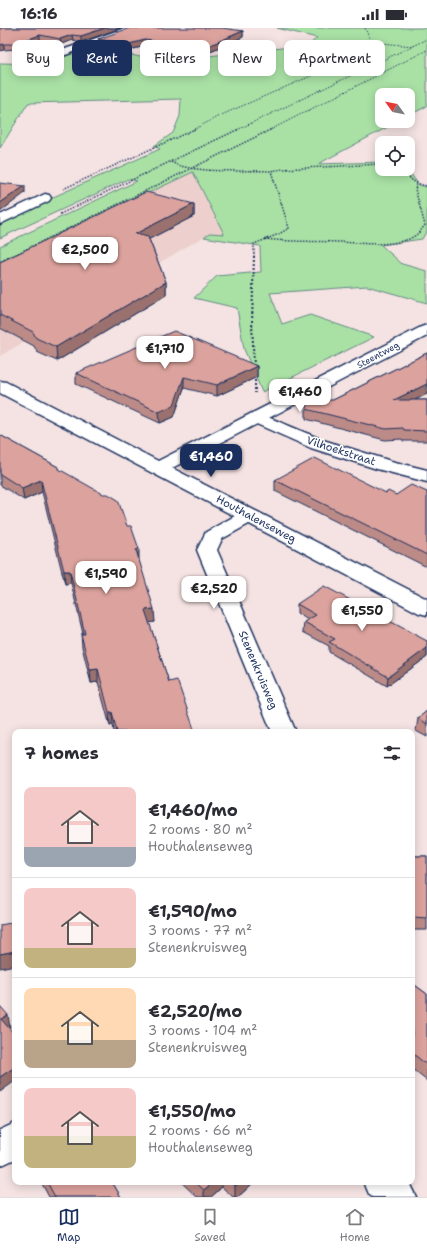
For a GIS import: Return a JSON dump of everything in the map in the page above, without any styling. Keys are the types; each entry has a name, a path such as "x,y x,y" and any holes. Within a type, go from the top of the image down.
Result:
{"street":[{"path":"64,52 132,28"},
{"path":"0,220 45,198"},
{"name":"Steentweg","path":"158,468 427,330"},
{"name":"Houthalenseweg","path":"0,386 427,608"},
{"name":"Vilhoekstraat","path":"265,414 317,444 384,465 427,476"},
{"name":"Stenenkruisweg","path":"248,516 213,536 206,550 283,729"},
{"path":"0,1150 12,1141"},
{"path":"384,1185 398,1197"}],"path":[{"path":"366,28 370,40"},
{"path":"57,216 427,39"},
{"path":"385,43 414,46"},
{"path":"0,262 343,94 354,86 427,50"},
{"path":"45,198 185,134 219,116 311,76"},
{"path":"171,161 178,166 191,169 271,171 283,169 375,164"},
{"path":"265,414 255,400 252,322 254,244 279,234 289,228 271,171"},
{"path":"408,176 410,180 417,184 427,186"},
{"path":"264,239 281,242 372,243 394,242 410,238 421,233 425,225 415,189 417,184"}],"shaded area":[{"path":"193,172 224,234 210,233 0,356 0,263"}],"green space":[{"path":"277,28 427,28 427,106 415,112 415,88 375,88 375,128 386,128 318,164 375,162 375,176 412,176 419,185 427,187 427,230 422,239 381,245 402,264 427,271 427,303 367,286 270,293 282,324 310,315 374,337 262,392 244,349 237,308 194,298 217,276 261,272 260,246 204,237 210,233 224,234 193,172 0,263 0,246 137,181 128,179 0,238 0,221 160,149 154,146 173,133 180,116 181,99 28,103 0,148 0,63 12,63 12,76 64,76 64,56 72,53 72,76 132,76 132,55 140,57 140,76 210,76 210,56 218,55 218,76 276,76 276,49 284,48 284,76 385,76 385,40 315,40 317,38"}],"building":[{"path":"0,28 105,28 81,36 72,35 60,39 40,35 26,40 12,40 12,44 0,45"},
{"path":"130,28 222,28 243,31 222,40 218,40 218,42 210,45 210,40 140,40 132,43 132,40 98,39"},
{"path":"0,183 25,186 0,203"},
{"path":"146,192 194,204 135,234 148,237 166,282 56,347 36,338 33,332 0,315 0,262"},
{"path":"174,331 257,366 217,385 184,377 174,405 159,412 76,373"},
{"path":"427,353 427,384 394,400 427,400 427,431 404,430 403,428 386,429 306,409 307,400 333,400"},
{"path":"0,435 103,494 108,494 118,500 127,526 131,526 139,549 136,550 154,609 145,610 169,682 177,680 194,729 116,729 112,712 109,712 98,669 90,670 81,634 85,634 70,571 64,571 41,480 22,488 0,474"},
{"path":"315,458 386,493 388,491 396,495 411,485 427,492 427,555 275,480"},
{"path":"324,586 427,641 427,648 388,677 329,642 335,639 304,622 316,615 297,604"},
{"path":"427,711 427,724 418,718"},
{"path":"415,856 427,856 427,918 415,917"},
{"path":"11,923 12,952 0,954 0,925"},
{"path":"415,985 427,994 427,1065 415,1055"},
{"path":"0,1006 8,1015 1,1019 12,1032 12,1069 0,1077"},
{"path":"49,1185 114,1185 121,1197 55,1197"},
{"path":"198,1185 210,1185 204,1190"}]}
